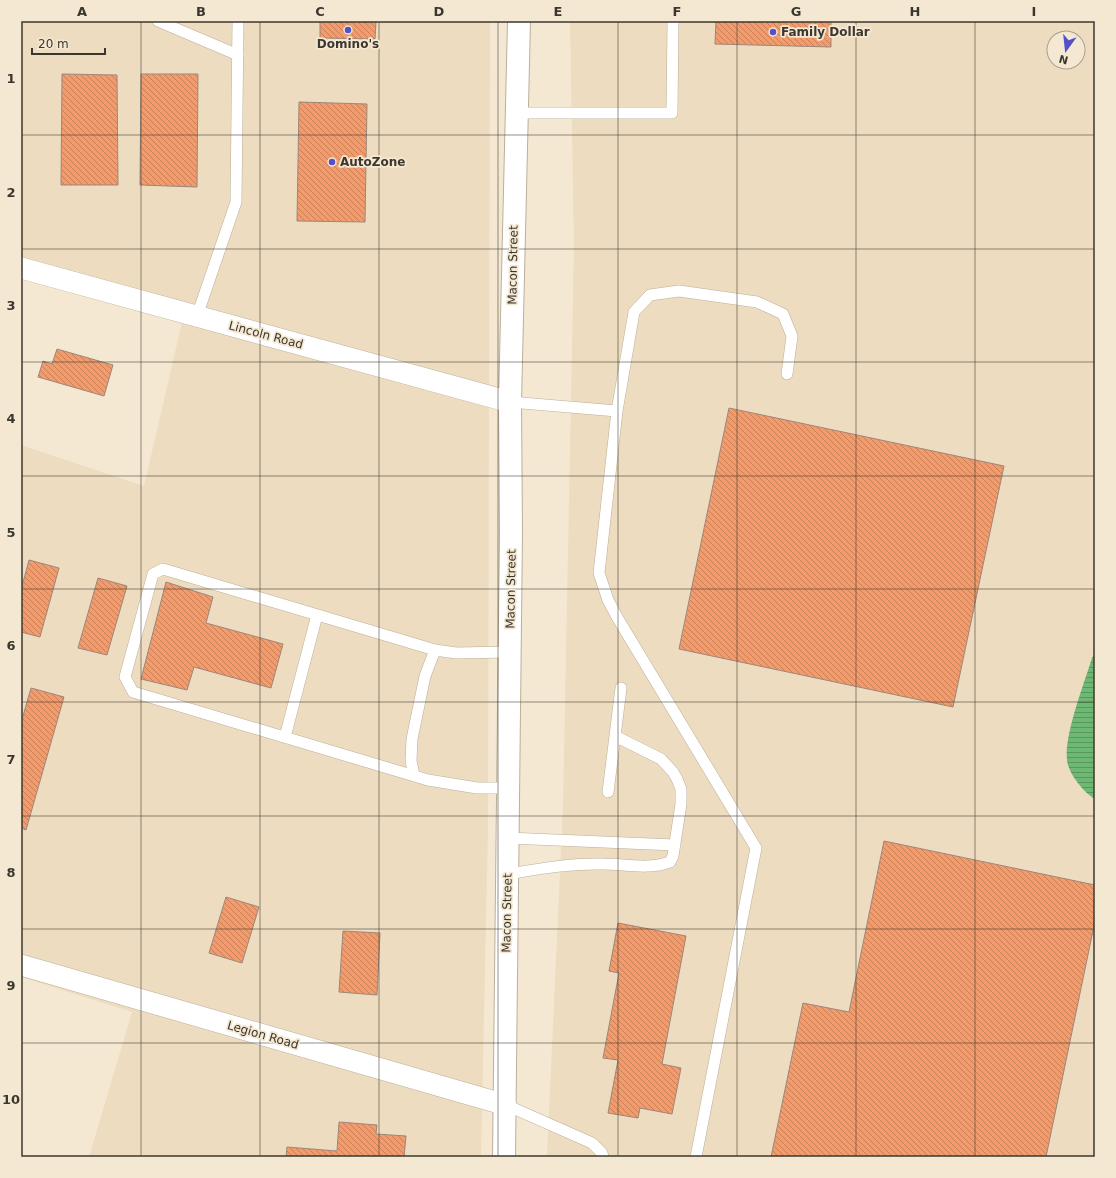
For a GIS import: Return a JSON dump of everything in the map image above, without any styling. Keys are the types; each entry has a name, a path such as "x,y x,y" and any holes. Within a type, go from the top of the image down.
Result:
{"main road":[{"name":"Macon Street","path":"504,1157 506,1105 509,788 511,524 510,402 519,21"}],"street":[{"name":"Lincoln Road","path":"21,268 510,402"},
{"name":"Legion Road","path":"21,965 506,1105"}],"lane":[{"path":"158,21 238,55"},
{"path":"197,316 236,202 238,21"},
{"path":"516,113 672,112 673,21"},
{"path":"696,1157 756,848 617,617 608,600 599,573 617,411 634,312 650,295 679,291 757,302 783,314 792,336 787,374"},
{"path":"510,402 617,411"},
{"path":"509,788 477,788 428,780 133,692 125,677 153,574 163,569 435,650 456,653 510,652"},
{"path":"285,737 317,615"},
{"path":"414,775 411,761 412,739 425,676 435,650"},
{"path":"608,792 616,736 620,688"},
{"path":"508,874 537,869 602,864 653,866 670,862 675,845 682,795 677,779 673,772 661,759 616,736"},
{"path":"508,838 675,845"},
{"path":"506,1105 592,1143 602,1153 603,1157"}],"shaded area":[{"path":"21,21 490,21 488,829 481,1157 89,1157 132,1012 21,977 21,445 144,486 186,305 21,258"},
{"path":"570,21 1095,21 1095,1157 547,1157 563,806 574,246"},
{"path":"1095,653 1095,799 1077,782 1070,771 1067,760 1067,750 1075,709"}],"building":[{"name":"Domino's","path":"320,21 376,21 375,39 320,38"},
{"name":"Family Dollar","path":"716,21 831,21 831,47 715,44"},
{"path":"62,74 117,75 118,185 61,185"},
{"path":"141,74 198,74 197,187 140,185"},
{"name":"AutoZone","path":"299,102 367,104 365,222 297,221"},
{"path":"57,349 113,365 104,396 38,377 43,361 52,364"},
{"path":"729,408 1004,466 953,707 679,649"},
{"path":"29,560 59,568 40,637 21,632 21,590"},
{"path":"98,578 127,586 107,655 78,648"},
{"path":"166,582 213,597 206,623 283,644 271,688 194,667 187,690 141,679"},
{"path":"31,688 64,697 26,830 21,828 21,723"},
{"path":"884,841 1095,885 1095,921 1046,1157 771,1157 803,1003 849,1012"},
{"path":"226,897 259,907 242,963 209,953"},
{"path":"618,923 686,936 662,1064 681,1068 672,1114 640,1108 638,1118 608,1113 618,1060 603,1058 619,973 609,971"},
{"path":"343,931 380,933 377,995 339,992"},
{"path":"339,1122 377,1125 376,1134 406,1136 404,1157 286,1157 287,1147 337,1151"}],"place":[{"name":"Domino's","path":"348,30"},
{"name":"Family Dollar","path":"773,32"},
{"name":"AutoZone","path":"332,162"}]}
